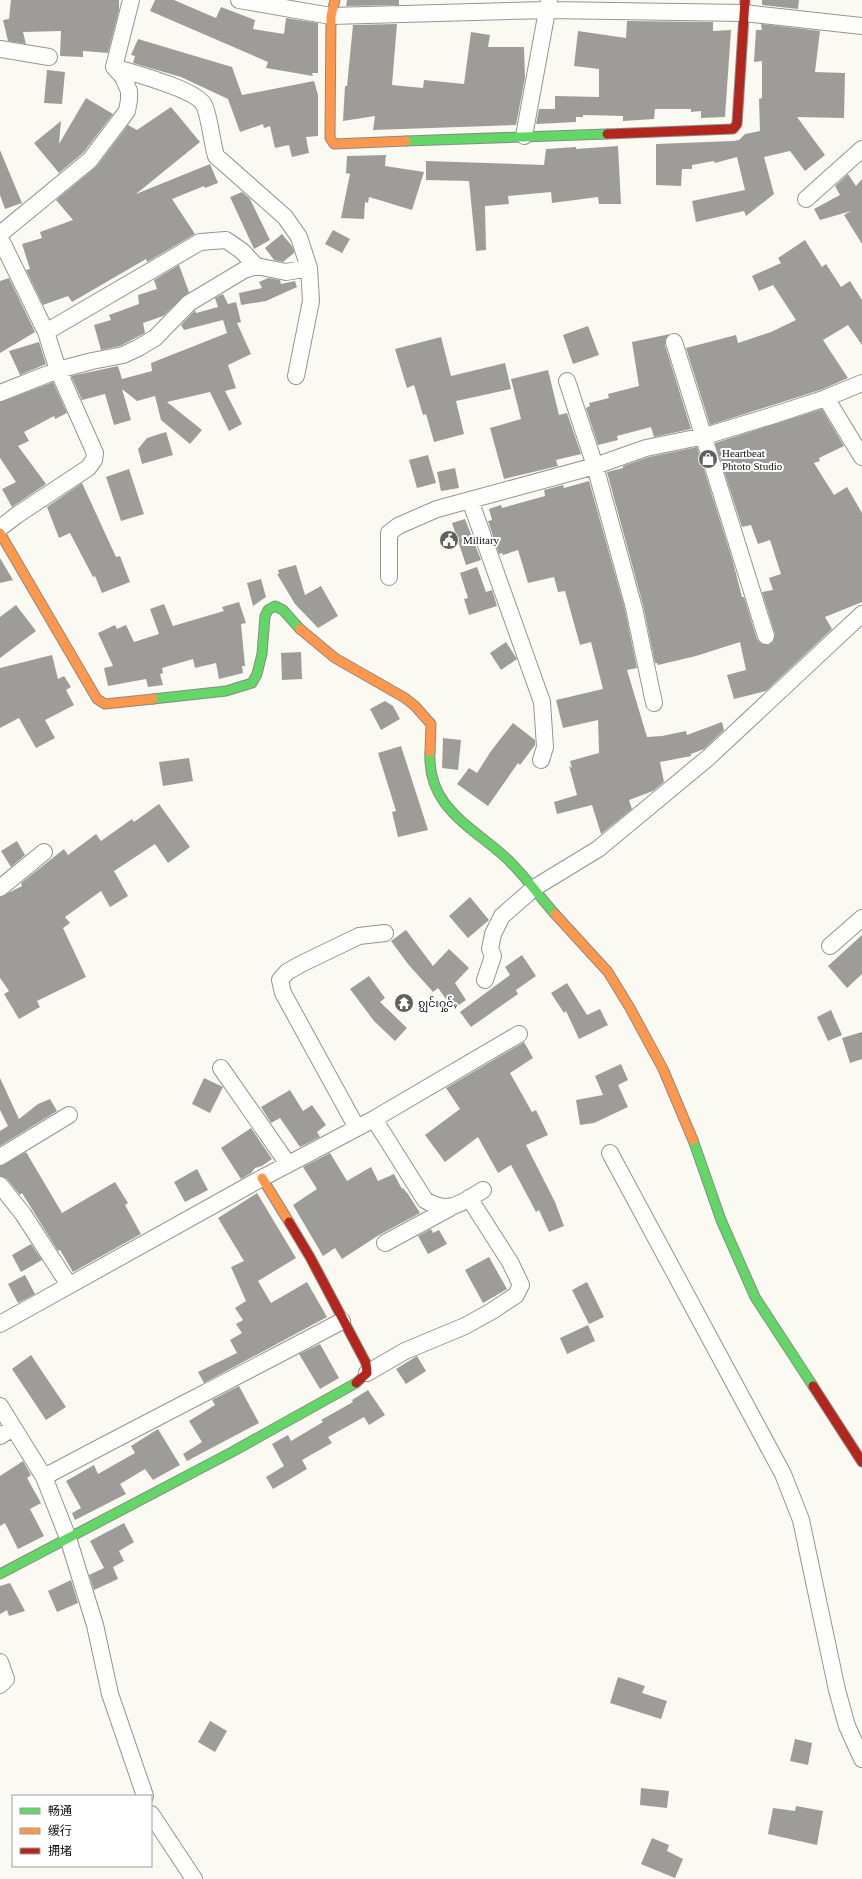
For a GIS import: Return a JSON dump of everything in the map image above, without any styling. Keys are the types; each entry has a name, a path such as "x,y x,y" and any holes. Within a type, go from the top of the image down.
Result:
{"street":[{"path":"114,67 132,0"},
{"path":"239,0 331,16 548,5 744,6 862,26"},
{"path":"335,0 331,16 330,138 334,144 733,129 737,124 744,6"},
{"path":"524,136 548,5"},
{"path":"0,48 49,57"},
{"path":"0,234 90,160 127,111 129,90 123,77 114,67"},
{"path":"114,67 184,90 199,98 205,106 216,156 285,217 299,237 309,268 311,301 296,376"},
{"path":"806,199 862,149"},
{"path":"0,238 46,332 58,370 95,453 94,460 88,468 0,528"},
{"path":"46,332 200,242 226,240 242,251 256,266"},
{"path":"0,393 58,370 123,355 138,348 155,338 189,303 244,270 256,266 286,272 309,268"},
{"path":"674,342 705,436 766,636"},
{"path":"566,381 594,466 634,608 654,703"},
{"path":"389,577 389,533 398,526 437,509 594,466 646,448 705,436 826,398 862,383"},
{"path":"826,398 862,457"},
{"path":"470,500 542,702 545,747 541,760"},
{"path":"0,533 97,699 105,704 226,691 252,683 257,674 262,654 265,616 271,607 279,607 300,628 335,658 405,698 426,717 431,724 429,768 434,785 452,814 505,857 534,888 554,913 608,972 630,1008 663,1069 694,1144 720,1220 755,1297 862,1462"},
{"path":"485,980 494,956 490,949 493,934 502,916 534,888 598,849 709,757 862,614"},
{"path":"0,888 44,852"},
{"path":"830,946 862,918"},
{"path":"357,1128 283,993 280,980 288,972 301,964 359,936 385,933"},
{"path":"0,1324 262,1178 374,1119 519,1034"},
{"path":"222,1068 288,1164"},
{"path":"0,1157 69,1115"},
{"path":"374,1119 425,1200 436,1207 450,1208"},
{"path":"610,1153 783,1474 800,1520 837,1690 847,1726 862,1759"},
{"path":"262,1178 310,1257 366,1363 367,1373"},
{"path":"0,1185 22,1214 69,1285"},
{"path":"0,1574 232,1452 360,1381 367,1373 405,1351 465,1326 516,1295 521,1285 476,1194 385,1243"},
{"path":"44,1477 128,1432 245,1373 342,1320"},
{"path":"0,1406 6,1432 44,1477 68,1538 95,1625 110,1694 145,1795"},
{"path":"0,1662 6,1679 0,1685"},
{"path":"152,1816 194,1879"}],"building":[{"path":"11,0 119,0 119,10 108,53 83,51 83,57 60,56 61,31 23,32 26,44 8,41 3,20 9,19"},
{"path":"155,0 174,0 216,18 221,7 255,20 253,29 284,34 286,18 318,23 318,73 312,73 313,76 266,68 268,62 150,11"},
{"path":"347,0 399,0 399,5 346,6"},
{"path":"762,0 799,0 798,9 762,5"},
{"path":"627,21 713,22 713,31 731,30 725,117 701,118 701,111 691,112 691,109 655,109 654,119 623,121 623,116 583,115 583,117 576,117 576,122 536,124 539,109 555,109 555,96 599,97 599,69 574,66 578,31 626,38"},
{"path":"397,24 392,85 423,88 424,80 464,84 471,32 490,35 488,47 524,47 525,78 516,125 373,130 375,116 343,121 345,86 347,86 353,25"},
{"path":"761,24 820,31 815,72 845,73 844,118 797,117 825,155 805,171 790,151 764,157 774,194 746,216 744,211 696,222 692,201 745,190 737,157 715,163 714,161 692,165 692,169 682,169 681,186 656,185 656,144 733,141 739,140 745,134 760,131 759,99 762,98 762,61 754,62 756,30 762,30"},
{"path":"138,39 232,67 242,95 314,81 318,95 318,136 306,137 309,153 292,157 289,145 275,148 270,126 264,128 263,124 240,132 228,99 181,77 133,63 135,56 131,55"},
{"path":"47,70 65,72 62,104 44,103"},
{"path":"86,98 113,114 83,153 59,173 34,143 61,121 59,144"},
{"path":"171,107 200,142 136,194 210,164 218,183 205,188 204,186 172,199 195,234 147,262 146,259 72,302 68,296 43,305 26,270 30,269 22,244 42,238 40,232 73,220 56,200 97,166 128,125 137,130"},
{"path":"618,146 621,204 599,204 598,197 552,203 551,192 508,196 509,204 485,206 486,250 476,251 469,181 426,180 426,161 544,165 546,149 576,147 576,149"},
{"path":"0,150 22,203 5,209 0,195"},
{"path":"386,155 385,166 424,172 412,210 369,197 368,203 365,202 364,219 341,218 350,174 346,173 347,156"},
{"path":"848,174 856,186 862,179 862,244 844,215 851,211 820,220 814,209 840,195 835,186"},
{"path":"242,192 250,199 270,240 254,249 230,197"},
{"path":"333,230 350,239 342,253 325,244"},
{"path":"282,234 292,246 294,251 294,253 283,262 274,260 265,248"},
{"path":"805,240 822,267 826,264 841,287 850,281 862,300 862,345 848,325 823,340 848,378 823,389 710,425 686,348 736,335 738,343 771,332 796,320 773,285 759,291 752,276 781,263 778,258"},
{"path":"179,265 189,292 163,316 143,323 145,333 120,346 101,350 94,325 111,320 109,315 139,304 138,295 157,289 154,280"},
{"path":"9,278 35,332 0,353 0,281"},
{"path":"268,278 280,280 281,284 295,281 297,287 266,301 241,305 239,293 262,288 259,282"},
{"path":"223,294 228,304 236,302 241,322 237,323 251,354 228,365 236,388 225,391 242,424 229,431 210,392 167,402 202,430 190,444 161,420 155,396 137,401 122,389 131,420 114,425 105,394 82,400 71,376 118,366 122,379 152,371 151,363 227,333 223,320 184,330 181,325 195,310 196,313 218,307 215,298"},
{"path":"588,326 599,355 573,364 563,335"},
{"path":"670,334 665,340 665,345 691,429 654,437 651,427 617,436 618,440 598,445 586,408 590,406 589,403 609,398 608,394 639,386 632,342"},
{"path":"441,337 451,376 505,363 511,389 456,401 464,434 434,442 426,414 423,415 414,385 407,388 395,349"},
{"path":"39,342 46,364 20,375 9,351"},
{"path":"548,370 559,415 567,413 581,454 556,460 558,466 504,479 490,428 521,419 511,379"},
{"path":"53,382 67,413 55,419 54,416 24,432 29,441 18,446 46,484 12,507 2,489 16,482 0,458 0,402"},
{"path":"822,409 844,446 819,458 820,461 814,463 834,495 847,487 862,513 862,602 825,617 832,629 766,691 734,699 727,675 746,670 740,642 696,656 658,665 655,663 643,605 607,472 623,468 623,466 649,457 697,447 733,562 742,597 744,597 757,639 760,643 768,645 773,642 775,634 762,592 773,590 769,578 781,574 770,540 758,544 751,525 742,527 715,443"},
{"path":"166,432 173,455 142,464 138,449 147,438"},
{"path":"428,455 436,483 417,488 409,460"},
{"path":"455,468 459,488 441,491 437,472"},
{"path":"129,469 144,514 121,521 106,477"},
{"path":"589,481 625,610 637,668 627,670 647,737 662,736 686,731 687,735 722,722 724,730 704,749 691,754 691,756 660,762 664,782 653,791 629,800 632,809 601,834 592,805 557,814 554,802 577,795 569,766 572,768 570,761 599,753 598,720 563,728 556,700 603,689 591,642 580,645 565,591 558,592 554,577 528,583 518,550 503,555 502,553 499,554 488,521 492,520 489,509 501,505 502,508 545,496 544,490 563,485 564,488"},
{"path":"82,483 116,557 120,556 130,582 102,593 95,576 93,577 70,533 59,538 47,507"},
{"path":"465,519 481,560 466,565 452,523"},
{"path":"0,558 13,580 0,583"},
{"path":"296,565 305,595 321,586 338,616 318,628 295,604 277,574 279,574 278,570"},
{"path":"477,567 486,592 492,590 497,606 469,615 464,599 468,598 460,573"},
{"path":"261,579 266,597 253,606 247,583"},
{"path":"239,602 246,623 241,624 245,666 242,666 243,673 219,679 216,663 195,668 193,659 162,668 163,673 160,674 163,685 148,687 146,679 108,686 104,668 113,666 98,633 115,625 117,629 126,625 134,642 159,634 150,609 164,604 173,626 224,611 222,607"},
{"path":"16,605 36,631 0,658 0,617"},
{"path":"506,642 517,659 501,670 490,653"},
{"path":"301,652 302,679 282,680 281,653"},
{"path":"52,655 58,679 64,676 71,687 66,690 74,705 45,720 55,738 36,748 19,718 0,728 0,668"},
{"path":"385,701 393,706 400,719 381,730 370,709"},
{"path":"513,723 535,740 535,745 520,765 518,763 488,806 457,784 469,768 477,773 491,751"},
{"path":"443,738 461,740 458,770 442,768"},
{"path":"401,746 428,830 398,837 392,812 396,811 378,753"},
{"path":"189,758 193,781 163,786 159,762"},
{"path":"159,804 190,847 168,863 155,844 114,871 128,896 110,907 101,891 65,917 70,923 63,928 86,977 37,1001 40,1007 19,1019 4,994 9,991 0,978 0,897 22,886 21,883 64,849 68,855 96,834 101,841 132,819 134,822"},
{"path":"17,841 25,855 11,867 1,851"},
{"path":"470,897 489,920 468,938 449,916"},
{"path":"406,930 433,966 449,949 469,968 455,983 466,1000 453,1009 438,988 433,992 408,964 391,941"},
{"path":"862,935 862,974 847,988 828,966"},
{"path":"522,955 536,976 516,990 518,994 471,1027 460,1012 510,975 505,967"},
{"path":"369,976 385,998 380,1002 407,1028 395,1041 374,1021 350,989"},
{"path":"567,983 587,1015 600,1009 608,1025 579,1039 566,1011 564,1013 551,993"},
{"path":"831,1010 842,1035 828,1041 817,1017"},
{"path":"862,1032 862,1059 850,1063 842,1038"},
{"path":"524,1042 533,1058 510,1073 532,1112 536,1110 548,1135 526,1145 555,1202 564,1226 549,1232 539,1210 536,1212 511,1165 498,1173 478,1137 445,1162 425,1135 460,1109 446,1088"},
{"path":"621,1064 628,1080 618,1085 628,1107 594,1123 580,1125 576,1100 603,1095 595,1076"},
{"path":"0,1078 19,1119 38,1104 50,1099 57,1111 0,1146 0,1131 8,1126 0,1110"},
{"path":"204,1078 223,1087 210,1113 192,1104"},
{"path":"290,1090 303,1111 312,1105 326,1125 317,1132 320,1137 300,1147 280,1118 271,1123 261,1107"},
{"path":"251,1128 272,1159 262,1166 255,1168 251,1173 241,1179 221,1148"},
{"path":"26,1152 62,1213 115,1182 128,1203 125,1205 141,1234 73,1272 60,1250 58,1251 22,1193 20,1195 7,1179 0,1176 0,1166"},
{"path":"330,1153 347,1181 371,1167 378,1181 394,1174 402,1189 403,1188 408,1194 420,1213 379,1235 342,1259 335,1248 323,1256 293,1205 317,1189 303,1167"},
{"path":"197,1169 208,1190 185,1202 174,1182"},
{"path":"257,1193 296,1258 258,1281 271,1303 307,1282 327,1317 204,1383 198,1372 237,1353 230,1340 242,1333 236,1324 243,1320 235,1308 246,1301 231,1267 244,1261 218,1218"},
{"path":"431,1229 433,1233 439,1230 447,1244 428,1254 418,1236"},
{"path":"31,1244 42,1260 21,1272 12,1255"},
{"path":"489,1257 507,1289 483,1303 465,1270"},
{"path":"25,1275 35,1294 18,1303 8,1284"},
{"path":"587,1282 604,1317 589,1324 572,1290"},
{"path":"588,1325 595,1341 567,1354 560,1338"},
{"path":"320,1344 339,1378 320,1389 299,1354"},
{"path":"31,1355 66,1407 46,1420 12,1369"},
{"path":"417,1356 426,1371 406,1384 396,1369"},
{"path":"239,1386 259,1423 187,1461 183,1454 202,1442 189,1421 215,1405 212,1400"},
{"path":"368,1390 385,1415 369,1425 364,1417 328,1437 332,1443 302,1460 307,1469 273,1489 266,1477 284,1466 272,1444 288,1435 291,1441 323,1422 321,1420 353,1402 352,1400"},
{"path":"158,1429 180,1465 153,1480 145,1469 120,1484 126,1494 75,1520 72,1513 81,1508 66,1481 94,1465 98,1474 135,1453 131,1446"},
{"path":"23,1461 31,1475 27,1478 41,1503 30,1509 44,1536 18,1549 5,1523 0,1526 0,1476"},
{"path":"124,1523 134,1542 119,1551 124,1561 113,1567 118,1579 94,1590 89,1575 104,1568 90,1541"},
{"path":"71,1580 78,1603 57,1612 48,1591"},
{"path":"10,1583 25,1611 9,1616 7,1610 0,1614 0,1586"},
{"path":"618,1677 645,1686 642,1693 667,1701 661,1719 610,1703"},
{"path":"210,1721 227,1731 215,1752 198,1742"},
{"path":"795,1739 812,1743 808,1765 790,1761"},
{"path":"641,1788 669,1791 667,1808 640,1805"},
{"path":"796,1806 823,1811 817,1845 768,1834 773,1808 795,1811"},
{"path":"652,1838 669,1845 667,1851 683,1859 675,1878 641,1864"}],"traffic: fast":[{"path":"406,141 607,134"},
{"path":"153,699 226,691 252,683 257,674 262,654 265,616 268,610 275,606 283,610 300,629"},
{"path":"430,752 431,771 435,787 453,813 464,824 504,856 555,914"},
{"path":"693,1140 721,1220 755,1297 813,1386"},
{"path":"0,1574 232,1452 356,1383"}],"traffic: slow":[{"path":"335,0 331,16 330,138 334,144 406,141"},
{"path":"0,533 97,699 105,704 153,699"},
{"path":"300,629 335,658 405,698 415,706 431,724 430,752"},
{"path":"555,914 608,972 630,1008 663,1069 693,1140"},
{"path":"262,1178 289,1222"}],"traffic: jam":[{"path":"607,134 733,129 737,124 745,0"},
{"path":"289,1222 310,1257 366,1363 367,1373 356,1383"},
{"path":"813,1386 862,1462"}],"place":[{"name":"Heartbeat Phtoto Studio","path":"708,459"},
{"name":"Military","path":"449,540"},
{"name":"ၵျွင်းႁွင်ႇ","path":"404,1003"}]}
